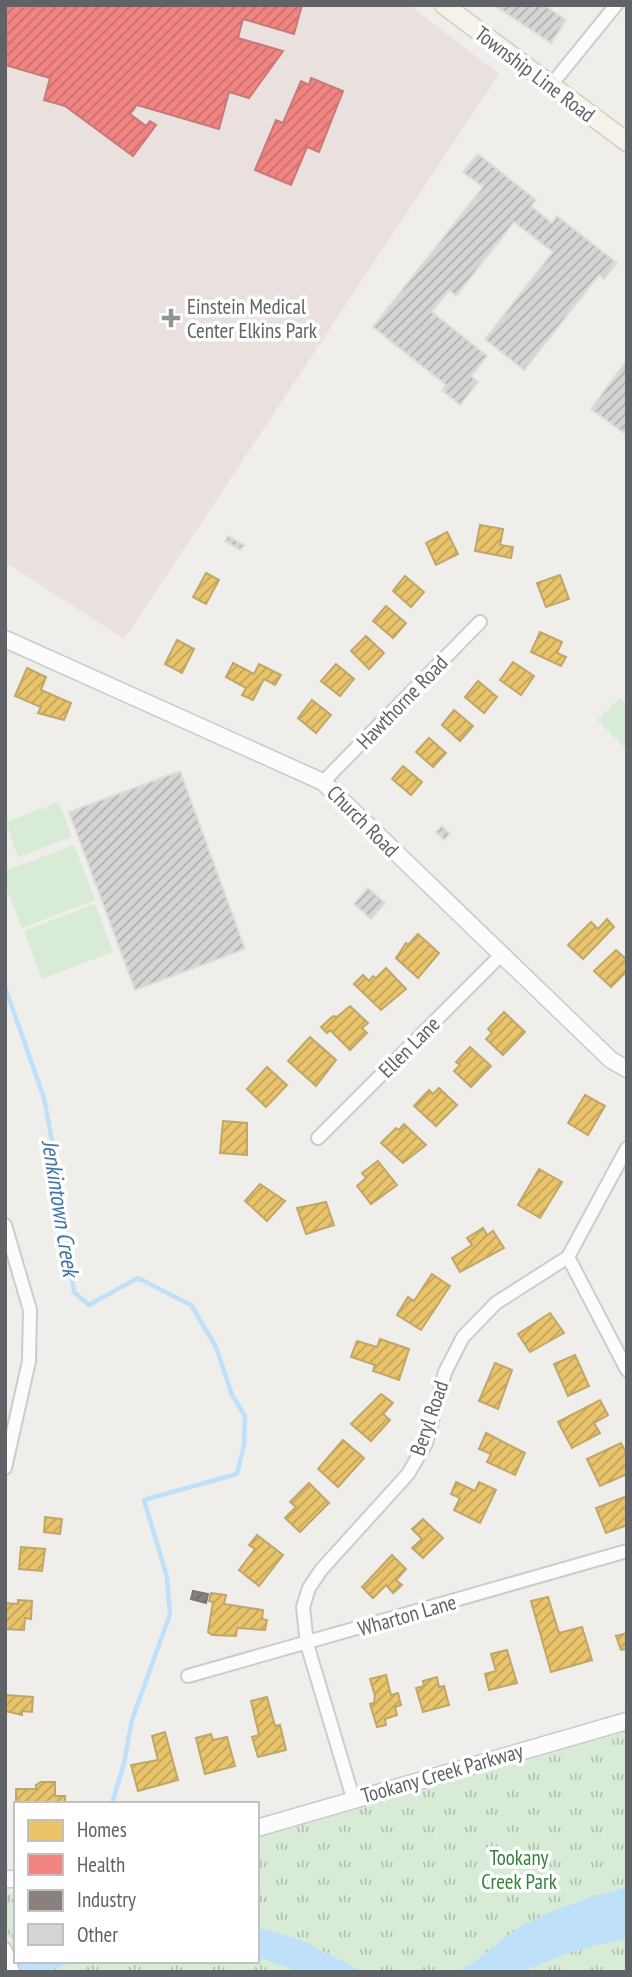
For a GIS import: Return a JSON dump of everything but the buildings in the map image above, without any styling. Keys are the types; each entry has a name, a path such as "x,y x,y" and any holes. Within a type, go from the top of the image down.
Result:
{"main road":[{"name":"Township Line Road","path":"444,5 627,142"}],"street":[{"path":"551,85 616,5"},
{"name":"Hawthorne Road","path":"323,782 480,622"},
{"name":"Church Road","path":"5,639 323,782 500,956 611,1060 627,1069"},
{"name":"Ellen Lane","path":"318,1138 500,956"},
{"name":"Beryl Road","path":"353,1798 307,1644 303,1608 309,1588 321,1570 408,1474 426,1443 445,1373 463,1337 496,1303 568,1257 627,1148"},
{"path":"5,1225 30,1310 29,1361 5,1468"},
{"path":"568,1257 627,1370"},
{"name":"Wharton Lane","path":"188,1676 627,1552"},
{"name":"Tookany Creek Parkway","path":"259,1827 353,1798 627,1721"},
{"path":"5,1950 13,1972"}],"shaded area":[{"name":"Einstein Medical Center Elkins Park","path":"5,5 409,5 499,74 124,639 5,562"}],"green space":[{"path":"620,698 627,705 627,750 597,720"},
{"path":"59,802 72,837 18,857 6,822"},
{"path":"74,845 95,900 22,928 5,884 5,871"},
{"path":"95,904 113,952 42,979 24,931"},
{"name":"Tookany Creek Park","path":"627,1731 627,1972 23,1972 20,1963 259,1963 259,1837"},
{"path":"14,1892 14,1948 5,1925 5,1895"}],"water":[{"path":"627,1887 627,1938 570,1952 523,1972 458,1972 516,1929 537,1918 574,1903"},
{"path":"259,1928 301,1940 363,1972 301,1972 259,1958"},
{"path":"14,1953 14,1963 71,1963 47,1972 5,1972 5,1956"}],"waterway":[{"name":"Jenkintown Creek","path":"5,987 44,1098 63,1201 74,1292 89,1305 138,1278 191,1305 216,1347 232,1395 245,1416 244,1445 237,1474 144,1500 167,1577 170,1614 132,1720 124,1763 113,1802"}],"place":[{"name":"Einstein Medical Center Elkins Park","path":"171,318"}]}
